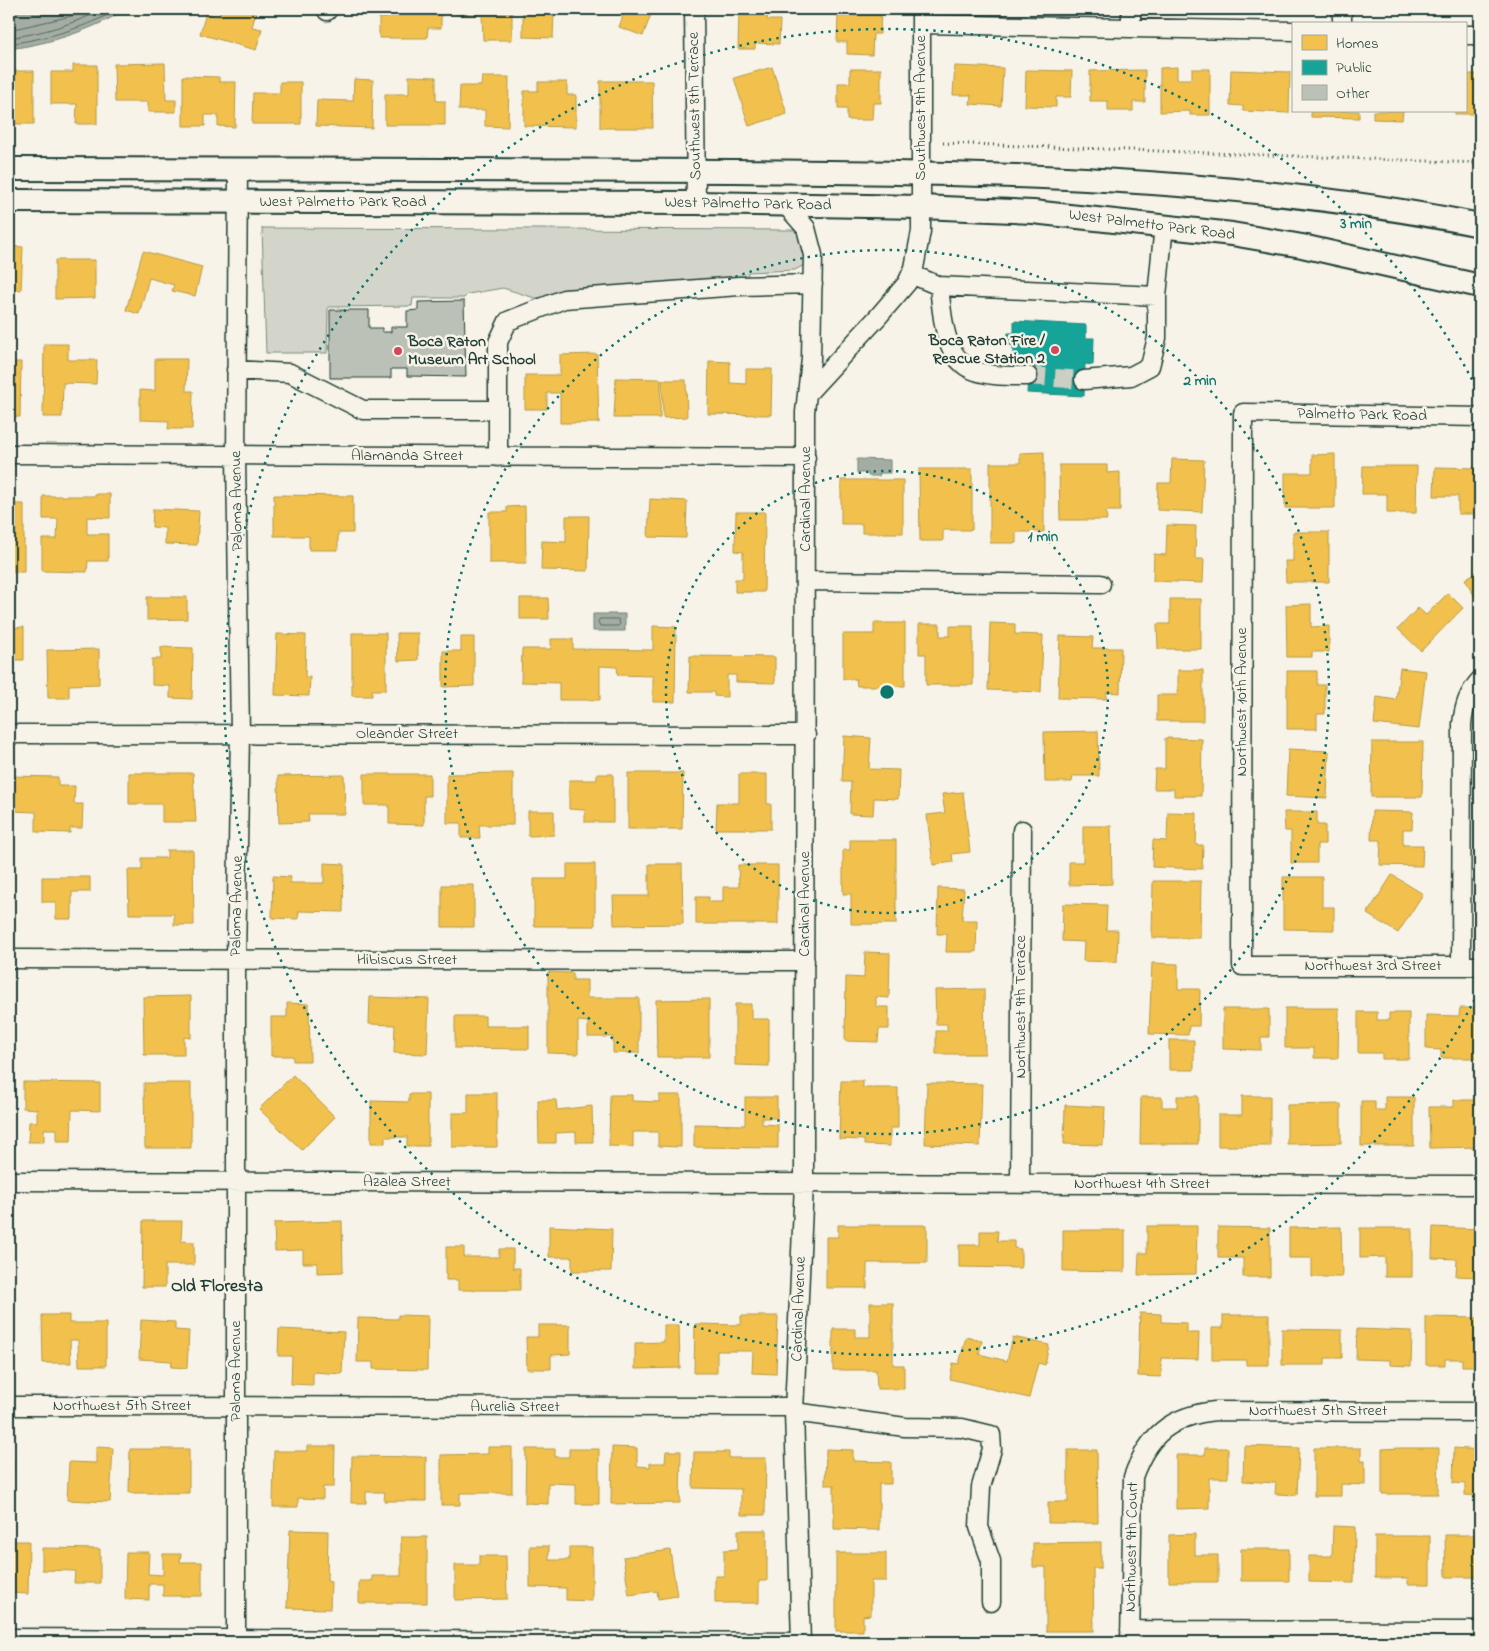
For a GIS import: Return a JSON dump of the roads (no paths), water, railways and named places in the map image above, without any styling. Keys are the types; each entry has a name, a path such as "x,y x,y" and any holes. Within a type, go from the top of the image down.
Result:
{"main road":[{"name":"West Palmetto Park Road","path":"9,169 921,173 1092,179 1246,190 1380,208 1480,225"},
{"name":"West Palmetto Park Road","path":"9,202 696,203 921,207 1033,212 1164,225 1302,246 1480,286"}],"street":[{"name":"Southwest 8th Terrace","path":"694,9 696,203"},
{"path":"1131,9 1131,28"},
{"path":"1342,9 1342,22"},
{"path":"921,16 1131,28 1292,31"},
{"name":"Southwest 9th Avenue","path":"921,16 921,207"},
{"path":"1466,35 1480,35"},
{"name":"Paloma Avenue","path":"236,1640 236,959 240,734 236,456 238,170"},
{"name":"Cardinal Avenue","path":"785,204 799,218 811,241 812,284 811,359 807,394 806,458 804,1183 795,1409 801,1642"},
{"path":"807,394 907,283 920,247 921,207"},
{"path":"1084,380 1131,376 1150,366 1158,338 1157,296 1164,225"},
{"path":"911,274 939,286 1157,296"},
{"path":"498,457 498,342 508,321 564,299 739,286 812,284"},
{"path":"939,286 943,323 950,348 967,368 998,375 1028,376"},
{"path":"236,370 290,372 363,410 497,410"},
{"name":"Palmetto Park Road","path":"1243,413 1480,416"},
{"name":"Northwest 10th Avenue","path":"1243,413 1242,966 1266,966"},
{"name":"Alamanda Street","path":"9,454 806,458"},
{"path":"806,580 1101,584"},
{"path":"1461,966 1462,724 1464,707 1473,688 1480,680"},
{"name":"Oleander Street","path":"9,734 806,735"},
{"name":"Northwest 9th Terrace","path":"1020,1184 1022,830"},
{"name":"Hibiscus Street","path":"9,959 805,961"},
{"name":"Northwest 3rd Street","path":"1266,966 1480,966"},
{"name":"Azalea Street","path":"9,1181 804,1183"},
{"name":"Northwest 4th Street","path":"804,1183 1480,1185"},
{"name":"Northwest 5th Street","path":"9,1406 236,1407"},
{"name":"Aurelia Street","path":"236,1407 795,1409 905,1427 962,1428 991,1435 992,1449 981,1487 979,1527 991,1561 991,1602"},
{"name":"Northwest 5th Street","path":"1161,1431 1178,1419 1196,1413 1215,1411 1480,1412"},
{"name":"Northwest 9th Court","path":"1130,1636 1133,1477 1139,1459 1149,1443 1161,1431"},
{"path":"1130,1636 1480,1631"},
{"path":"9,1638 801,1642"}],"water":[{"path":"9,9 127,9 85,30 55,40 9,49"},
{"path":"857,459 890,460 890,473 868,476 868,473 857,473"},
{"path":"593,614 625,614 625,631 593,631"}],"tunnel":[{"path":"1028,376 1084,380"}],"place":[{"name":"Boca Raton Fire / Rescue Station 2","path":"1055,350"},
{"name":"Boca Raton Museum Art School","path":"398,351"}],"district":[{"name":"Old Floresta","path":"217,1287"}]}
